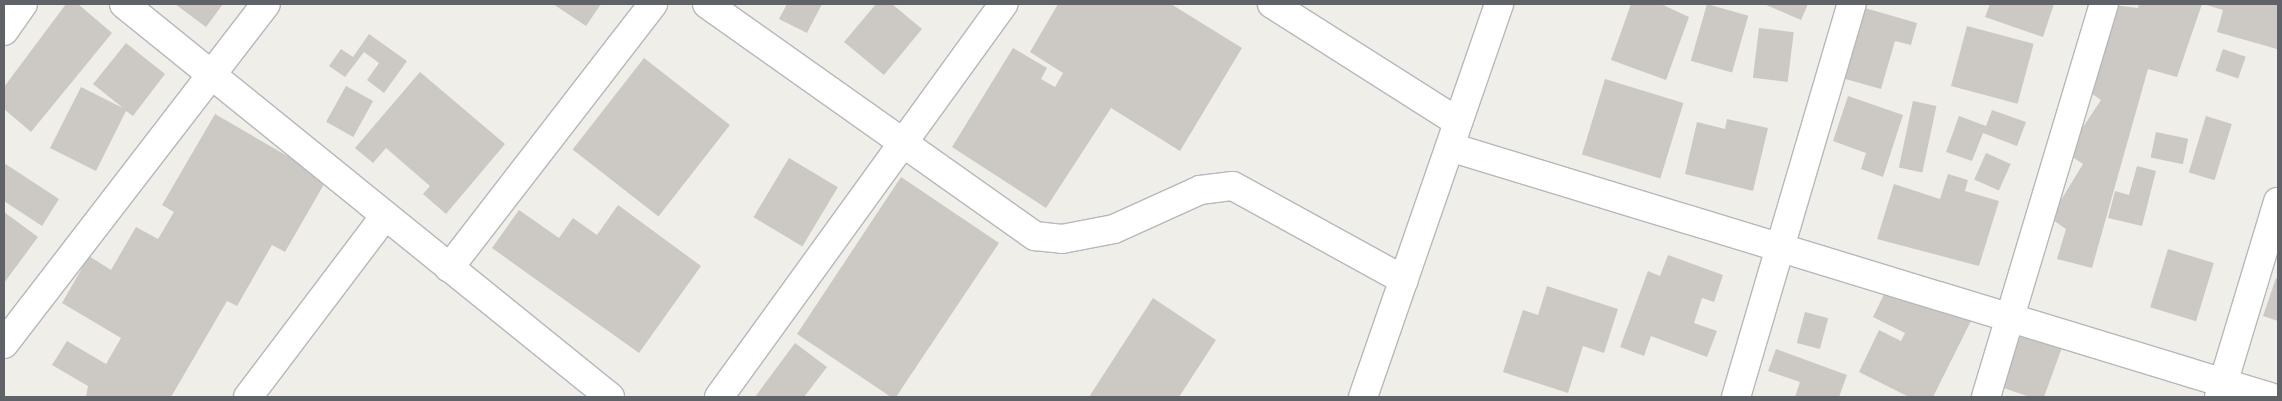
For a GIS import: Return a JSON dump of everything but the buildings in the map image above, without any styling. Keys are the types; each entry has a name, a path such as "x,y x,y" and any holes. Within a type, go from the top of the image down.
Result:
{"street":[{"path":"4,31 22,4"},
{"path":"124,4 610,397"},
{"path":"4,344 213,76 266,4"},
{"path":"449,268 654,4"},
{"path":"707,4 1035,236 1062,239 1114,228 1200,190 1232,186 1404,280"},
{"path":"719,397 900,141 1003,4"},
{"path":"1272,4 1454,134 1780,250 2010,319 2221,390 2270,397"},
{"path":"1363,397 1499,4"},
{"path":"1736,397 1852,4"},
{"path":"1986,397 2104,4"},
{"path":"2221,390 2278,202"},
{"path":"248,397 385,216"}]}
